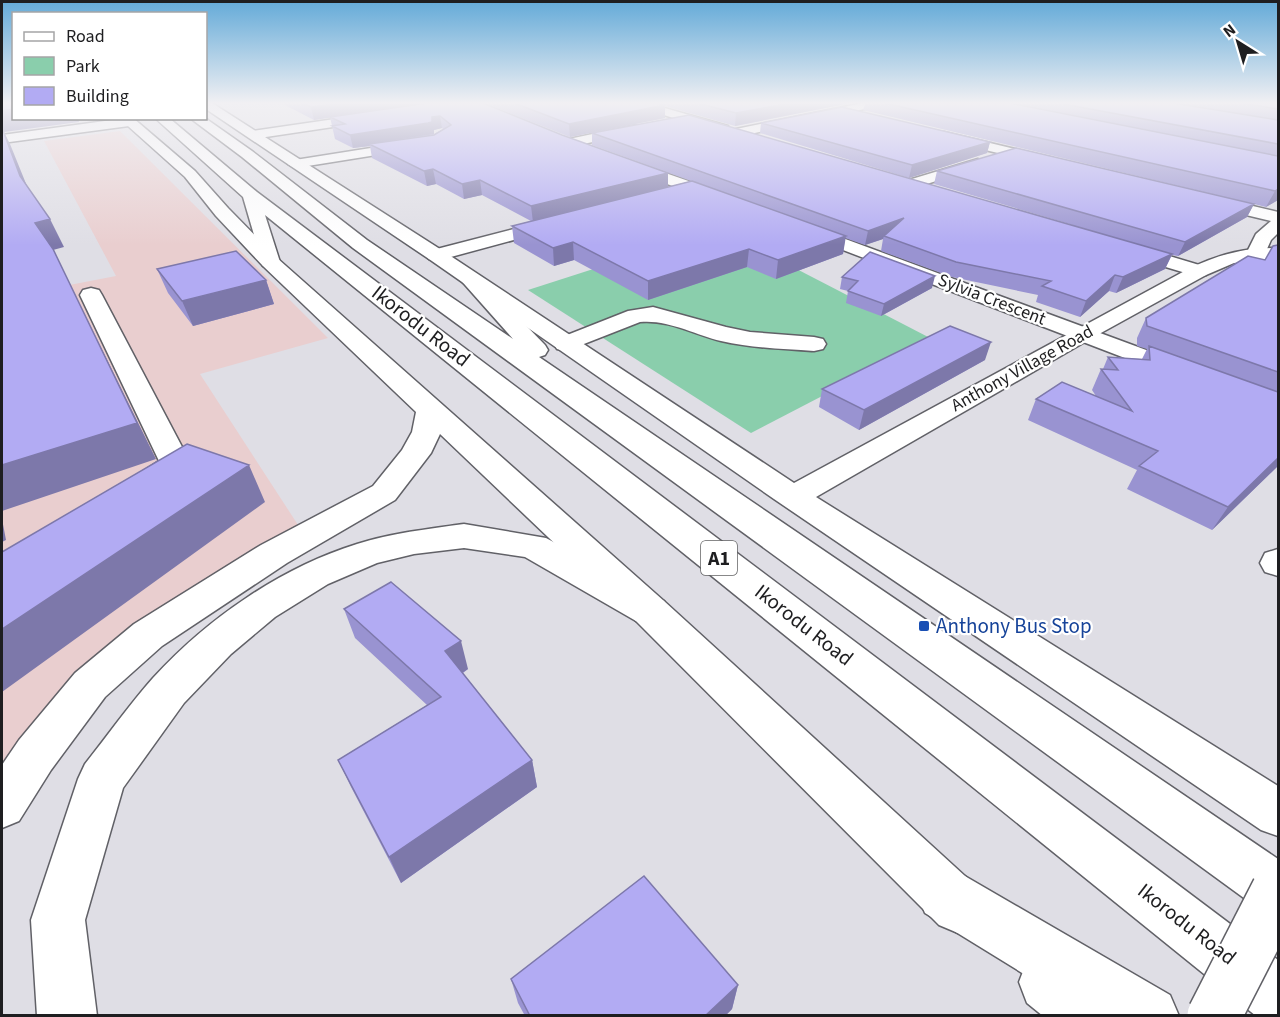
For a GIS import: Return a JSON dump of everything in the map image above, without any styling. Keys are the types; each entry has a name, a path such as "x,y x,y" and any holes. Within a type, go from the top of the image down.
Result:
{"main road":[{"path":"167,150 270,262 650,611 944,894 1089,1016"},
{"name":"Ikorodu Road","path":"184,150 251,195 1278,996"},
{"name":"Ikorodu Road","path":"242,150 360,244 1278,890"},
{"path":"275,150 436,255 793,497 1278,813"},
{"path":"295,164 378,150"},
{"path":"590,150 738,204"},
{"path":"1005,150 1057,164"},
{"path":"942,195 903,183 1016,150"},
{"path":"660,196 694,188"},
{"path":"251,195 270,262"},
{"path":"1197,197 1278,217"},
{"path":"436,255 571,220"},
{"name":"Sylvia Crescent","path":"782,220 1202,380"},
{"name":"Anthony Village Road","path":"793,497 1082,334 1199,271 1229,258 1267,254 1263,238 1278,224"},
{"path":"1110,244 1199,271"},
{"path":"468,277 592,407"},
{"path":"91,295 175,462 169,469 120,501"},
{"path":"566,344 636,316 653,314 723,334 750,339 814,344"},
{"path":"2,805 35,755 90,685 148,635 274,554 384,493 417,453 426,432 431,409"},
{"path":"67,1016 58,920 102,779 169,690 217,643 261,607 315,575 367,553 414,542 464,536 534,546 650,611"},
{"path":"1214,1016 1278,890"},
{"path":"944,894 1149,1016"}],"shaded area":[{"path":"49,150 140,150 328,338 200,374 300,528 74,693 2,774 2,298 116,276"}],"green space":[{"path":"699,235 785,263 932,339 751,433 528,290"}],"building":[{"path":"2,150 10,150 20,176 50,219 35,223 53,249 137,423 2,465"},
{"path":"382,150 605,150 668,173 531,206 480,180 462,184 433,169 424,171"},
{"path":"641,150 812,150 1172,254 1123,277 1115,275 1086,301 1042,286 1051,281 956,262 884,236 904,218 868,231"},
{"path":"860,150 961,150 912,165"},
{"path":"1008,150 1026,150 1254,204 1185,242 937,171"},
{"path":"1095,150 1250,150 1278,156 1278,189 1275,191"},
{"path":"692,181 846,236 778,260 749,249 648,281 573,242 553,248 512,226"},
{"path":"1278,245 1278,372 1147,326 1146,318 1248,256 1265,260 1273,246"},
{"path":"236,251 266,280 182,301 157,269"},
{"path":"870,252 935,276 884,304 848,291 858,281 842,277"},
{"path":"950,326 991,342 864,410 822,389"},
{"path":"1149,346 1278,392 1278,458 1228,507 1139,466 1158,451 1036,399 1062,382 1132,411 1101,369 1118,370 1108,357 1150,360"},
{"path":"187,444 249,465 2,629 2,552"},
{"path":"391,582 461,641 445,651 532,760 389,857 338,760 441,697 344,609"},
{"path":"644,876 738,985 705,1016 530,1016 511,979"}],"place":[{"name":"Anthony Bus Stop","path":"924,626"}]}
